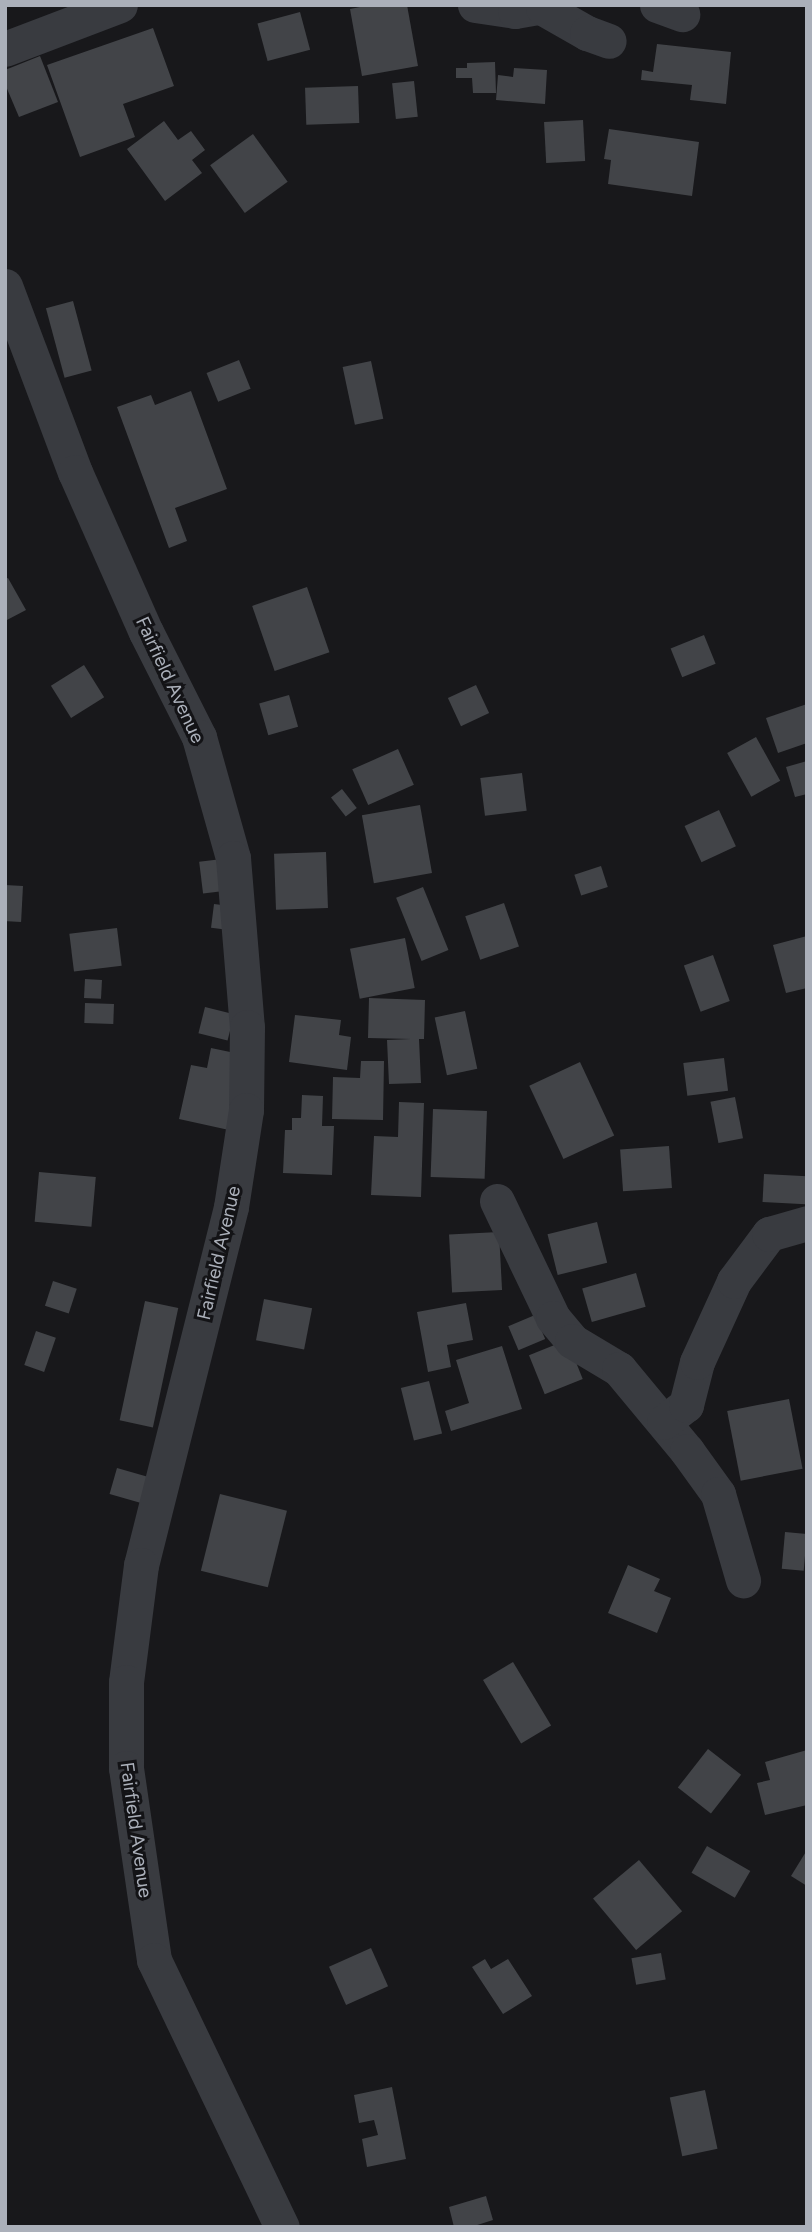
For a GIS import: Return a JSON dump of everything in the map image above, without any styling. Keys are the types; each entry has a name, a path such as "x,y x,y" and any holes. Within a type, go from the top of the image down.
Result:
{"street":[{"path":"5,49 120,5"},
{"path":"475,5 515,11 546,6 609,41"},
{"name":"Fairfield Avenue","path":"5,286 75,472 146,632 199,737 233,858 247,1027 246,1110 231,1207 141,1565 126,1682 126,1768 154,1960 282,2227"},
{"path":"497,1201 553,1318 572,1341 619,1369 718,1494 743,1580"},
{"path":"663,1422 686,1405 697,1362 734,1281 769,1234 807,1223"}],"building":[{"path":"370,5 407,5 418,66 362,76 350,9"},
{"path":"300,12 310,50 268,61 257,23"},
{"path":"153,28 174,86 123,104 135,137 80,157 47,65"},
{"path":"657,44 731,52 726,104 690,100 692,85 641,80 642,70 653,72"},
{"path":"40,56 58,102 19,117 5,84 5,70"},
{"path":"495,62 496,93 473,93 472,78 456,78 456,68 467,68 467,63"},
{"path":"514,68 547,70 545,104 496,100 498,75 513,77"},
{"path":"414,81 418,117 396,119 392,83"},
{"path":"358,86 359,123 306,125 305,88"},
{"path":"583,120 585,161 546,163 544,122"},
{"path":"164,121 178,140 191,131 205,150 192,160 202,173 165,201 127,149"},
{"path":"609,129 699,142 692,196 608,184 611,160 604,159"},
{"path":"253,134 288,182 245,213 210,165"},
{"path":"73,301 92,371 65,378 46,308"},
{"path":"239,360 251,389 218,402 207,373"},
{"path":"371,361 383,419 355,425 343,367"},
{"path":"191,391 227,489 175,508 187,541 169,548 117,407 151,395 155,405"},
{"path":"8,578 26,610 5,621 5,579"},
{"path":"307,587 329,652 275,671 252,606"},
{"path":"704,635 716,664 682,677 671,648"},
{"path":"84,665 104,697 71,718 51,686"},
{"path":"476,685 489,713 461,726 448,698"},
{"path":"289,695 298,727 268,735 259,704"},
{"path":"807,704 807,743 778,753 766,718"},
{"path":"756,737 780,781 751,797 727,753"},
{"path":"398,749 414,785 368,805 352,769"},
{"path":"807,761 807,794 795,797 786,767"},
{"path":"522,773 527,811 485,816 480,778"},
{"path":"342,789 357,808 346,817 331,798"},
{"path":"420,805 432,873 374,883 362,815"},
{"path":"719,810 736,846 701,862 685,826"},
{"path":"326,852 328,908 276,910 274,854"},
{"path":"222,859 226,891 203,894 199,862"},
{"path":"601,866 608,887 581,896 574,875"},
{"path":"5,885 23,886 21,922 5,921"},
{"path":"423,887 448,950 422,961 396,898"},
{"path":"504,903 519,946 480,960 465,916"},
{"path":"214,904 230,906 227,930 211,928"},
{"path":"117,928 122,966 74,972 69,934"},
{"path":"807,936 807,988 786,993 773,945"},
{"path":"405,938 415,988 360,999 350,949"},
{"path":"713,955 730,1001 701,1012 684,966"},
{"path":"85,979 102,980 101,999 84,998"},
{"path":"369,998 425,1000 424,1039 419,1039 421,1083 389,1084 387,1040 411,1039 368,1038"},
{"path":"85,1003 114,1004 113,1024 84,1023"},
{"path":"205,1007 234,1014 228,1040 198,1033"},
{"path":"465,1011 477,1069 447,1075 435,1017"},
{"path":"295,1015 341,1020 339,1035 351,1037 347,1070 289,1062"},
{"path":"211,1048 235,1053 229,1130 179,1119 191,1065 207,1068"},
{"path":"724,1058 728,1091 687,1096 683,1063"},
{"path":"361,1061 384,1061 383,1120 332,1119 333,1077 360,1078"},
{"path":"580,1062 614,1135 563,1159 529,1086"},
{"path":"302,1095 323,1096 322,1126 334,1126 332,1175 283,1173 285,1130 292,1130 292,1118 301,1118"},
{"path":"735,1097 743,1138 718,1143 710,1102"},
{"path":"399,1102 424,1103 421,1197 371,1195 374,1136 398,1137"},
{"path":"433,1109 487,1111 485,1179 431,1177"},
{"path":"669,1146 672,1188 623,1191 620,1149"},
{"path":"39,1172 96,1177 91,1227 35,1222"},
{"path":"764,1174 807,1176 805,1204 763,1202"},
{"path":"597,1222 607,1263 558,1275 548,1234"},
{"path":"499,1232 502,1290 452,1293 449,1235"},
{"path":"636,1273 646,1307 592,1322 582,1288"},
{"path":"53,1281 77,1289 69,1313 45,1306"},
{"path":"264,1299 312,1308 304,1350 256,1340"},
{"path":"145,1301 178,1308 153,1427 120,1420"},
{"path":"466,1303 473,1340 447,1345 451,1367 428,1372 417,1312"},
{"path":"535,1315 545,1339 518,1350 508,1326"},
{"path":"36,1331 56,1338 44,1372 24,1365"},
{"path":"567,1340 583,1379 545,1394 529,1355"},
{"path":"502,1346 522,1409 451,1431 445,1411 469,1403 456,1360"},
{"path":"429,1381 442,1433 414,1440 401,1388"},
{"path":"789,1399 803,1469 741,1481 727,1411"},
{"path":"117,1468 155,1479 148,1505 110,1494"},
{"path":"220,1494 287,1511 268,1587 201,1571"},
{"path":"785,1532 807,1534 804,1571 782,1569"},
{"path":"628,1565 660,1579 654,1591 671,1598 657,1633 608,1613"},
{"path":"513,1662 551,1725 521,1743 483,1680"},
{"path":"708,1749 741,1775 711,1813 678,1788"},
{"path":"807,1750 807,1805 765,1815 757,1783 770,1780 765,1762"},
{"path":"707,1846 750,1871 735,1898 692,1873"},
{"path":"807,1850 807,1886 791,1876"},
{"path":"639,1860 682,1911 636,1950 593,1899"},
{"path":"371,1948 388,1986 346,2005 329,1967"},
{"path":"661,1953 666,1980 636,1985 631,1958"},
{"path":"485,1959 491,1969 508,1959 532,1996 503,2014 472,1967"},
{"path":"392,2087 406,2159 367,2167 362,2139 378,2135 374,2120 359,2123 354,2095"},
{"path":"705,2090 717,2149 682,2156 670,2097"},
{"path":"486,2196 493,2220 471,2227 454,2227 449,2207"}]}
